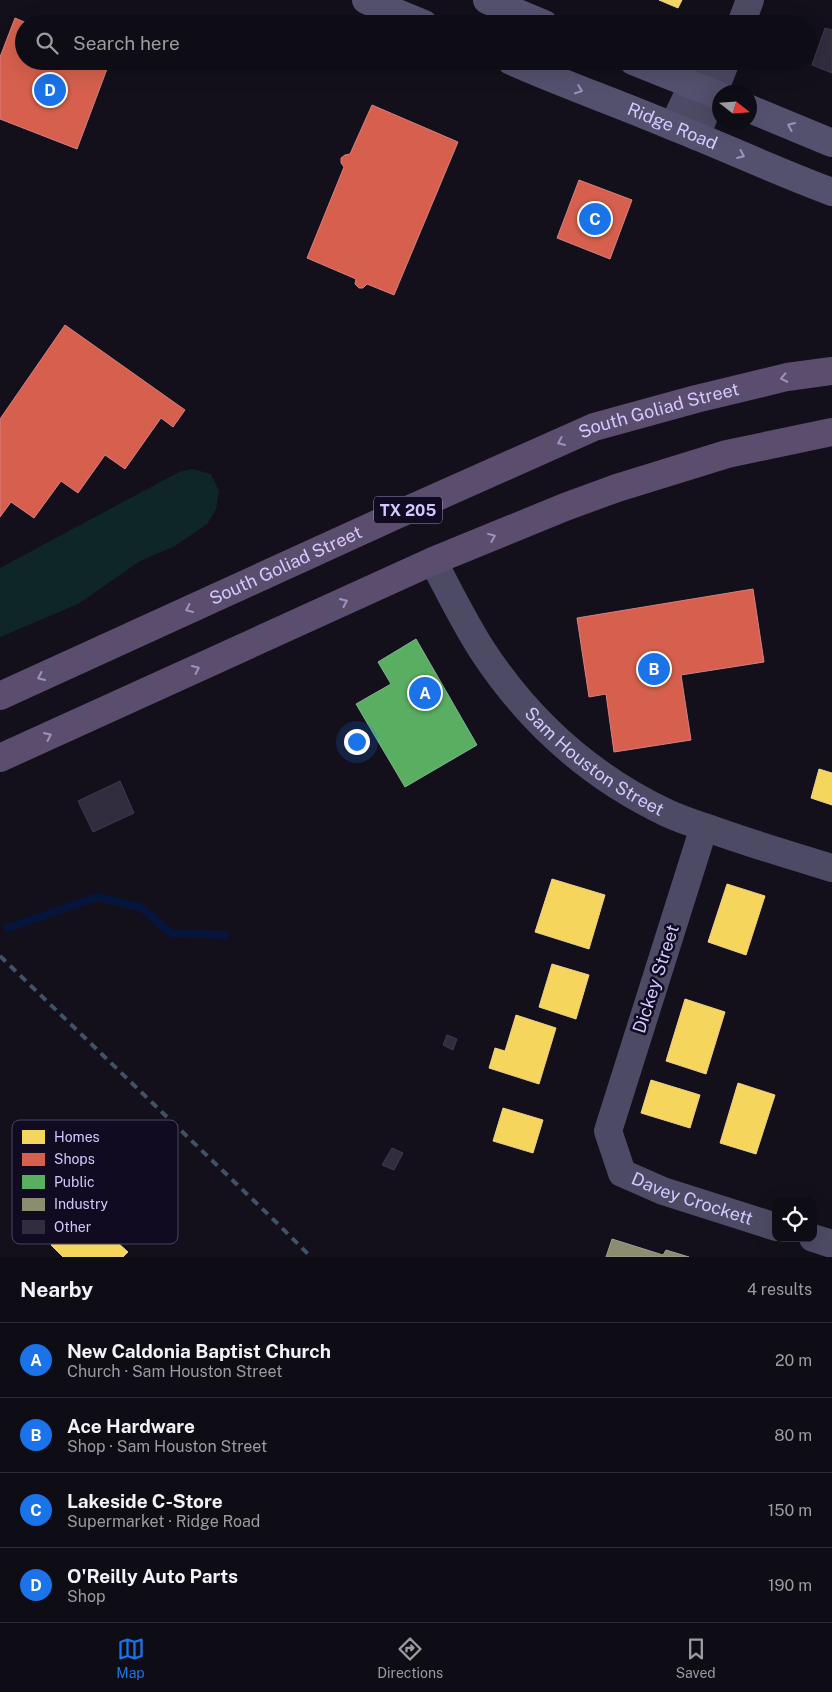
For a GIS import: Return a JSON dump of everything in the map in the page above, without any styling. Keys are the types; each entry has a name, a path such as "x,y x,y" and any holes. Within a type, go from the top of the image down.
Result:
{"main road":[{"path":"366,0 402,15"},
{"path":"487,0 523,15"},
{"name":"Ridge Road","path":"532,70 832,192"},
{"path":"655,70 708,92"},
{"path":"757,111 832,144"},
{"name":"South Goliad Street","path":"0,696 594,427 696,399 788,377 832,371"},
{"path":"2,757 433,561 565,507 635,482 727,454 832,432"}],"street":[{"path":"724,15 730,0"},
{"path":"744,15 750,0"},
{"path":"705,70 708,92"},
{"path":"684,131 721,70"},
{"name":"Sam Houston Street","path":"433,561 468,627 501,678 538,722 565,748 610,782 668,814 832,868"},
{"name":"Dickey Street","path":"608,1130 704,827"},
{"name":"Davey Crockett","path":"608,1130 622,1173 663,1191 772,1226"},
{"path":"817,1240 832,1244"}],"green space":[{"path":"192,469 211,474 219,491 216,509 207,524 175,546 140,561 78,604 0,637 0,568 179,472"}],"building: Homes":[{"path":"659,0 682,0 678,8"},
{"path":"819,769 832,773 832,805 811,798"},
{"path":"552,879 605,895 589,949 535,932"},
{"path":"727,884 765,896 746,955 708,942"},
{"path":"552,964 589,975 576,1019 539,1007"},
{"path":"685,999 725,1012 706,1074 666,1061"},
{"path":"516,1015 556,1028 539,1084 489,1068 495,1048 505,1051"},
{"path":"651,1080 700,1095 690,1128 641,1113"},
{"path":"738,1083 775,1095 756,1154 720,1143"},
{"path":"503,1108 543,1120 533,1153 493,1141"},
{"path":"119,1244 128,1252 123,1257 63,1257 51,1245"}],"building: Shops":[{"path":"15,18 15,70 107,70 77,149 0,119 0,57"},
{"path":"372,105 458,142 394,295 367,284 363,288 359,288 355,284 356,279 307,258 344,167 341,163 341,158 350,154"},
{"path":"579,180 632,200 610,259 557,238"},
{"path":"65,325 185,410 173,427 161,418 125,469 105,455 78,493 61,481 34,518 11,502 0,517 0,419"},
{"path":"753,589 764,662 681,675 691,740 614,752 606,694 589,697 577,618"}],"building: Public":[{"path":"416,639 477,745 405,787 356,704 391,684 378,662"}],"building: Industry":[{"path":"612,1239 663,1255 666,1250 689,1257 606,1257"}],"building: Other":[{"path":"825,28 832,30 832,73 817,67 817,51"},
{"path":"120,781 134,813 93,832 78,801"},
{"path":"447,1035 457,1039 453,1050 443,1045"},
{"path":"392,1148 403,1153 394,1170 382,1165"}],"waterway":[{"path":"8,928 97,897 140,907 171,933 225,935"}],"railway":[{"path":"0,956 170,1120"},
{"path":"178,1128 311,1257"}],"place":[{"name":"O'Reilly Auto Parts","path":"50,90"},
{"name":"Lakeside C-Store","path":"595,219"},
{"name":"Ace Hardware","path":"654,669"},
{"name":"New Caldonia Baptist Church","path":"425,693"}]}
